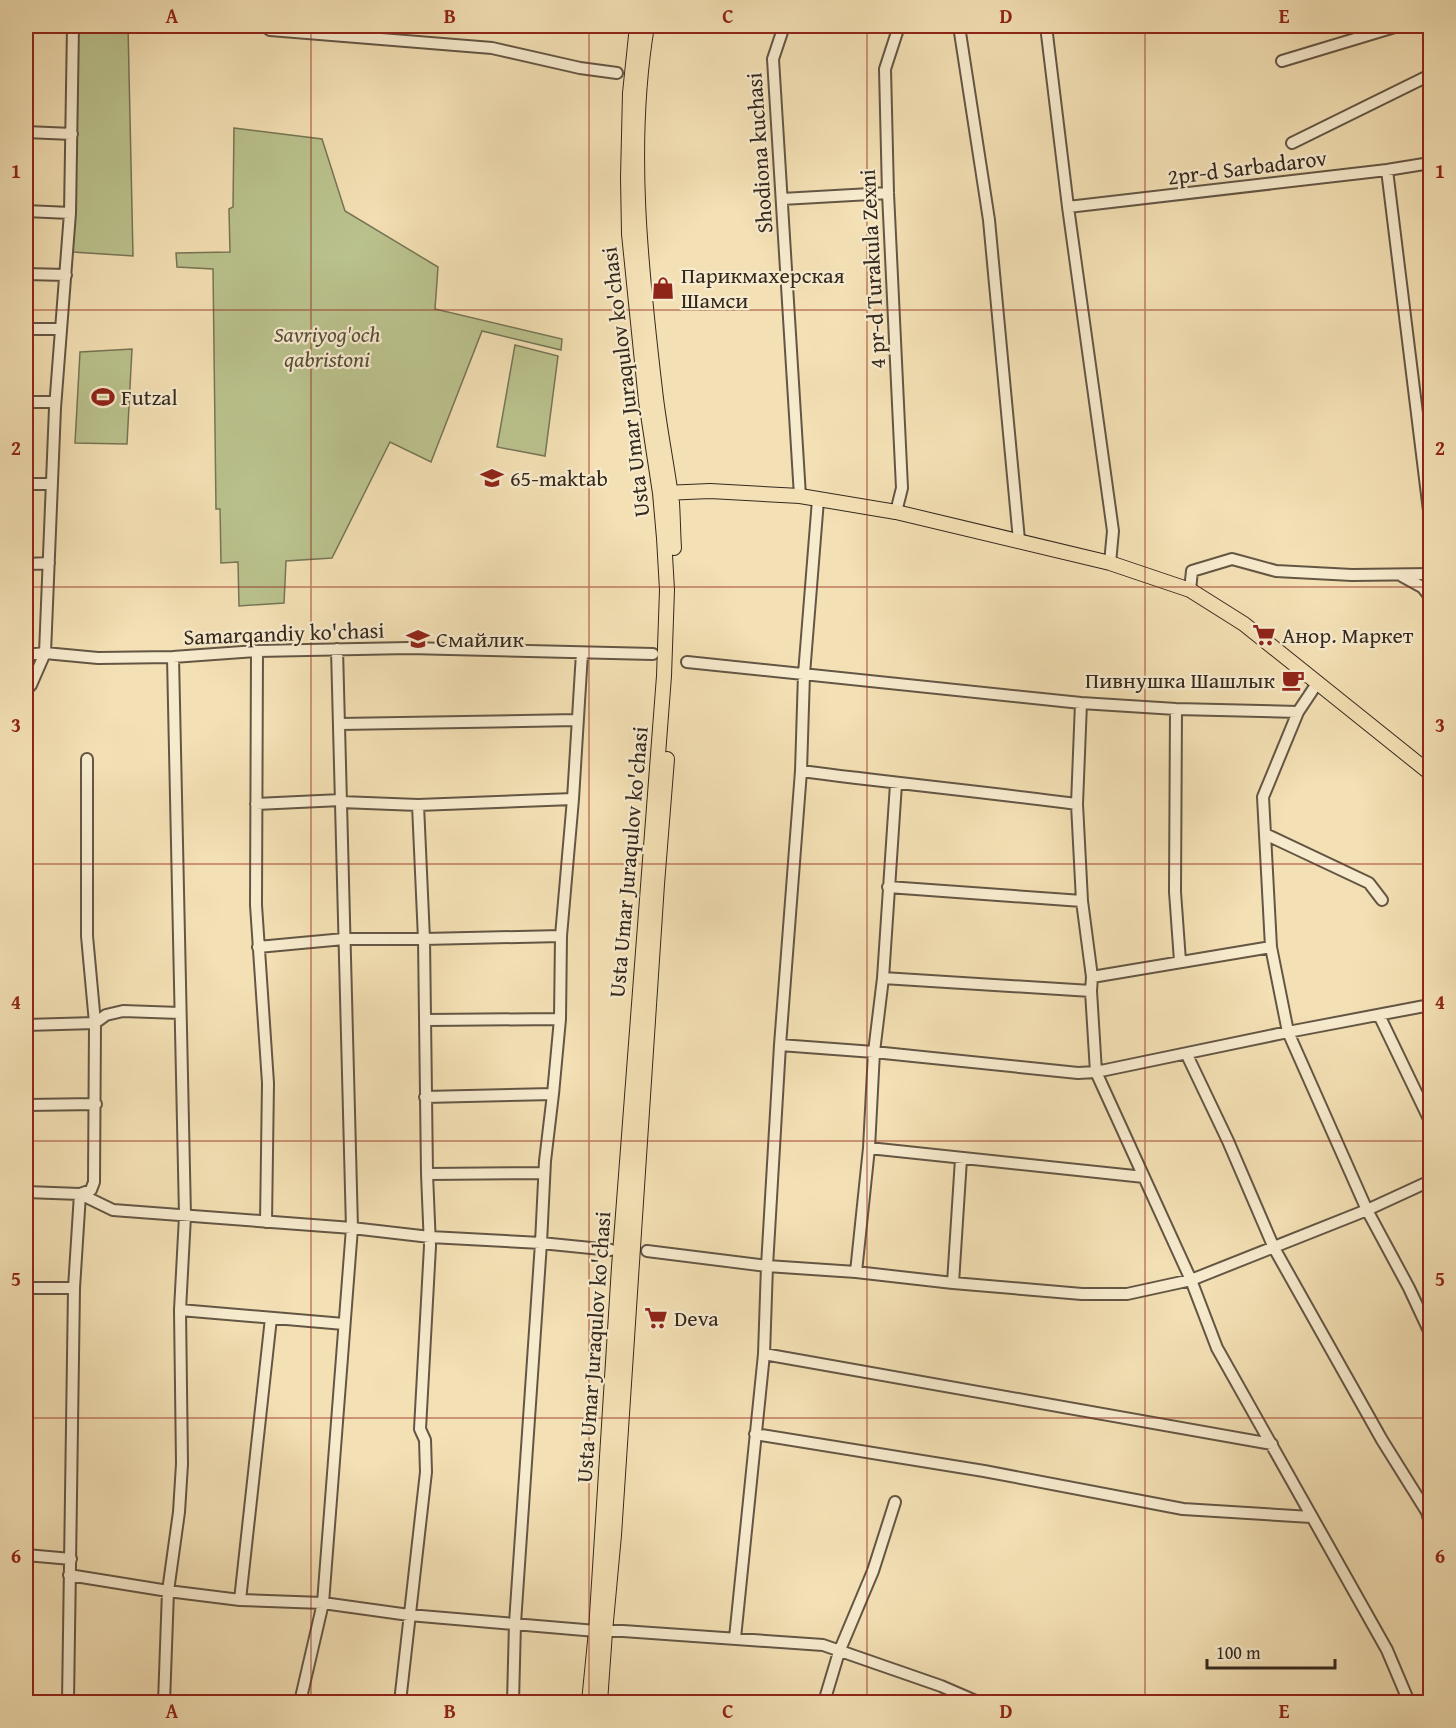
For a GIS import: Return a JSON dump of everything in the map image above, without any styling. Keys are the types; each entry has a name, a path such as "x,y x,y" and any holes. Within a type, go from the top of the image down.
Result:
{"main road":[{"name":"Usta Umar Juraqulov ko'chasi","path":"637,26 630,93 629,234 646,401 665,493"},
{"name":"Usta Umar Juraqulov ko'chasi","path":"600,1702 600,1631 619,1267 664,676 667,590 665,493 639,234 639,111 647,26"},
{"path":"665,493 710,491 800,496 896,512 1110,562 1190,590 1244,624 1431,773"},
{"name":"Usta Umar Juraqulov ko'chasi","path":"590,1702 600,1631"}],"street":[{"path":"28,687 45,653 55,402 70,213 73,26"},
{"path":"266,26 270,30 492,48 580,68 617,73"},
{"name":"Shodiona kuchasi","path":"784,26 773,59 800,496"},
{"name":"4 pr-d Turakula Zexni","path":"896,512 902,488 888,193 885,69 899,26"},
{"path":"959,26 989,220 1019,540"},
{"path":"1046,26 1068,207 1113,531 1110,562"},
{"path":"1282,61 1398,26"},
{"path":"1292,143 1431,75"},
{"path":"26,132 72,134"},
{"name":"2pr-d Sarbadarov","path":"1068,207 1431,163"},
{"path":"1387,170 1431,519"},
{"path":"782,199 888,193"},
{"path":"26,211 70,213"},
{"path":"26,274 66,275"},
{"path":"26,329 61,329"},
{"path":"26,402 55,402"},
{"path":"26,484 52,484"},
{"path":"735,1638 764,1354 780,1045 801,771 804,674 818,500"},
{"path":"1190,590 1192,571 1232,559 1276,571 1352,575 1431,574"},
{"path":"26,564 49,563"},
{"path":"1400,574 1422,587 1431,597"},
{"name":"Samarqandiy ko'chasi","path":"26,655 45,653 98,658 173,657 256,651 409,648 653,654"},
{"path":"300,1702 322,1603 351,1228 337,649"},
{"path":"256,651 256,905 268,1083 266,1222"},
{"path":"513,1702 515,1623 541,1243 544,1161 560,1019 561,936 573,799 582,653"},
{"path":"164,1702 168,1591 182,1464 180,1310 185,1216 173,657"},
{"path":"687,662 1081,703 1176,709 1298,712"},
{"path":"1318,682 1298,712 1263,797 1271,947 1288,1032 1367,1210 1431,1333"},
{"path":"1081,703 1077,804 1082,901 1092,977 1096,1072 1191,1280 1217,1348 1387,1650 1409,1702"},
{"path":"1176,709 1175,892 1180,961"},
{"path":"339,724 577,720"},
{"path":"80,1194 90,1190 94,1182 96,1104 95,1023 87,936 87,759"},
{"path":"801,771 1077,804"},
{"path":"856,1272 869,1148 874,1052 883,978 896,783"},
{"path":"256,804 341,801 418,805 573,799"},
{"path":"400,1702 426,1472 425,1440 420,1429 429,1237 426,1174 424,939 418,805"},
{"path":"1265,834 1369,883 1382,900"},
{"path":"888,887 1082,901"},
{"path":"258,947 345,939 561,936"},
{"path":"1092,977 1271,947"},
{"path":"883,978 1091,991"},
{"path":"780,1045 874,1052 1078,1073 1096,1072 1431,1005"},
{"path":"26,1025 95,1023 106,1015 123,1011 180,1013"},
{"path":"1379,1015 1431,1121"},
{"path":"426,1020 560,1019"},
{"path":"1186,1054 1228,1141 1274,1248 1382,1440 1427,1512 1431,1523"},
{"path":"425,1097 553,1094"},
{"path":"26,1106 96,1104"},
{"path":"869,1148 1144,1177"},
{"path":"953,1283 961,1159"},
{"path":"426,1174 544,1173"},
{"path":"647,1251 767,1266 856,1272 953,1283 1082,1294 1126,1294 1191,1280 1367,1210 1431,1181"},
{"path":"26,1192 80,1194 113,1210 611,1250"},
{"path":"68,1702 74,1288 80,1194"},
{"path":"26,1288 74,1288"},
{"path":"180,1310 344,1324"},
{"path":"240,1600 271,1318"},
{"path":"764,1354 1272,1444"},
{"path":"755,1434 984,1471 1183,1509 1311,1517"},
{"path":"824,1702 838,1652 873,1571 895,1502"},
{"path":"26,1555 71,1559"},
{"path":"69,1575 240,1600 322,1603 409,1615 600,1631 616,1630 823,1645 940,1686 978,1702"}],"green space":[{"path":"78,26 128,26 133,256 73,252"},
{"name":"Savriyog'och qabristoni","path":"234,128 322,139 345,211 438,267 435,309 562,339 561,350 482,331 431,462 390,442 332,558 286,561 284,603 239,606 238,562 221,563 220,509 216,509 213,269 177,267 176,253 230,252 229,209 233,207"},
{"path":"515,345 558,356 545,456 497,447"},
{"name":"Futzal","path":"132,349 127,444 75,443 80,352"}],"place":[{"name":"Парикмахерская Шамси","path":"663,288"},
{"name":"Futzal","path":"103,397"},
{"name":"65-maktab","path":"492,478"},
{"name":"Анор. Маркет","path":"1264,635"},
{"name":"Смайлик","path":"418,639"},
{"name":"Пивнушка Шашлык","path":"1293,680"},
{"name":"Deva","path":"656,1318"}]}
